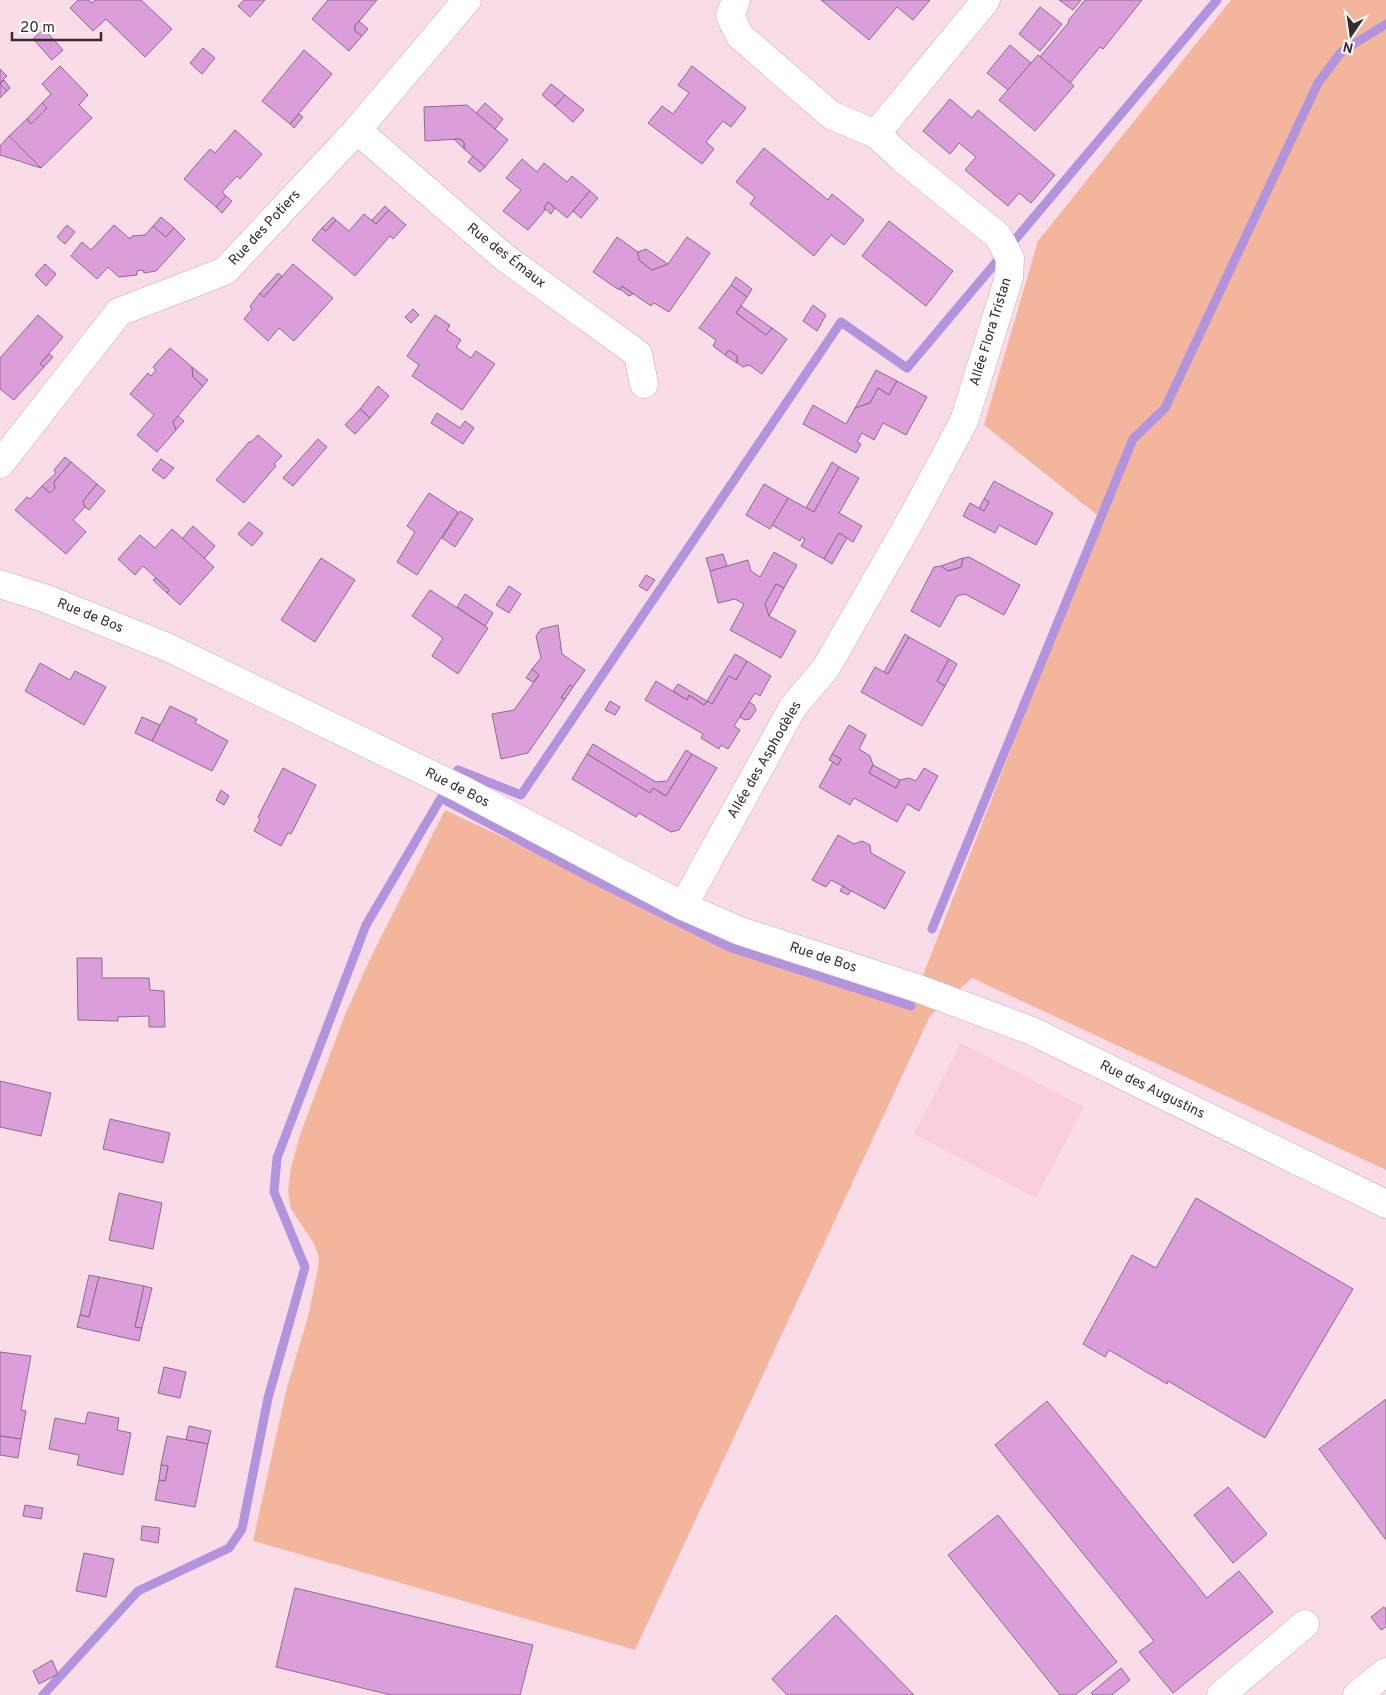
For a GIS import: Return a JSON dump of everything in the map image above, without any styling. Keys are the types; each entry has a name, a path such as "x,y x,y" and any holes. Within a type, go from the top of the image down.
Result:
{"street":[{"name":"Rue des Potiers","path":"0,464 119,312 225,271 357,130 467,0"},
{"name":"Allée Flora Tristan","path":"736,0 730,16 740,36 831,115 876,134 903,159 998,236 1010,258 1009,277 964,421 913,516"},
{"path":"876,134 986,0"},
{"name":"Rue des Émaux","path":"357,130 504,257 638,354 644,384"},
{"name":"Allée des Asphodèles","path":"683,906 793,707 826,668 913,516"},
{"name":"Rue de Bos","path":"0,584 44,598 168,647 461,789 683,906 740,931 914,987"},
{"name":"Rue des Augustins","path":"914,987 1032,1031 1386,1204"},
{"path":"1221,1695 1305,1624"},
{"path":"1357,1695 1386,1672"}],"shaded area":[{"path":"1231,0 1386,0 1386,1170 972,978 930,1016 635,1650 253,1541 287,1387 308,1317 318,1268 319,1257 313,1242 291,1209 288,1191 291,1168 300,1135 345,1015 370,959 445,810 734,945 911,1006 1101,518 984,425 1038,241"},
{"path":"961,1043 1084,1107 1036,1198 914,1134"}],"building":[{"path":"78,0 88,0 92,3 95,0 141,0 172,29 145,57 106,19 93,31 70,8"},
{"path":"244,0 265,0 250,17 238,6"},
{"path":"328,0 377,0 355,26 355,31 362,36 349,51 312,19"},
{"path":"821,0 930,0 913,20 897,7 869,40"},
{"path":"1059,0 1081,0 1073,10"},
{"path":"1085,0 1142,0 1103,49 1100,47 1070,83 1040,57"},
{"path":"1040,7 1062,24 1040,51 1019,34"},
{"path":"359,21 368,29 362,36 355,31 355,26"},
{"path":"44,29 63,50 52,60 33,39"},
{"path":"1010,45 1031,63 1008,90 987,73"},
{"path":"203,48 215,58 202,74 190,63"},
{"path":"304,50 332,74 290,124 262,101"},
{"path":"1038,55 1074,86 1035,131 999,100"},
{"path":"60,66 88,95 79,105 92,118 41,168 9,136 27,119 31,124 47,108 42,103 51,94 42,84"},
{"path":"692,66 746,108 731,127 723,121 706,142 714,149 702,164 648,123 662,106 673,114 689,93 678,85"},
{"path":"0,69 7,76 0,83"},
{"path":"4,80 10,88 7,91 0,84"},
{"path":"0,84 7,91 0,98"},
{"path":"551,84 565,95 555,106 542,95"},
{"path":"565,95 584,110 573,122 555,106"},
{"path":"950,99 972,118 978,110 1055,175 1031,203 1019,193 1008,206 965,170 976,157 959,143 950,154 923,131"},
{"path":"42,103 47,108 31,124 27,119"},
{"path":"485,103 503,119 495,129 476,113"},
{"path":"467,105 508,140 485,167 464,149 464,142 460,139 425,141 424,107"},
{"path":"299,114 303,117 294,128 290,124"},
{"path":"235,130 262,154 240,179 237,176 222,192 226,196 216,207 184,179 210,149 215,153"},
{"path":"9,136 41,168 0,155 0,146"},
{"path":"454,139 460,139 464,142 464,149"},
{"path":"764,148 828,200 832,194 864,220 844,245 831,235 814,256 750,204 755,197 736,182"},
{"path":"473,156 485,167 480,172 468,162"},
{"path":"522,159 537,172 544,163 567,182 572,176 590,191 567,218 548,202 544,208 545,210 528,230 503,211 521,190 506,178"},
{"path":"590,191 598,198 581,218 573,211"},
{"path":"226,196 232,201 222,213 216,207"},
{"path":"548,202 555,208 551,214 544,208"},
{"path":"385,206 389,210 376,224 372,220"},
{"path":"389,210 406,225 393,239 390,236 355,276 312,240 322,228 326,231 336,220 349,231 364,214 376,224"},
{"path":"161,217 174,228 166,237 153,226"},
{"path":"333,217 336,220 326,231 322,228"},
{"path":"889,221 953,271 926,306 862,256"},
{"path":"67,225 75,232 65,244 57,237"},
{"path":"114,225 130,239 132,236 145,235 153,226 166,237 174,228 185,239 156,271 144,273 143,270 137,271 137,275 119,277 108,267 97,279 71,256 82,242 91,250"},
{"path":"617,237 638,252 639,260 652,270 668,264 687,237 710,253 669,312 654,303 651,306 622,286 619,290 593,272"},
{"path":"646,249 668,264 652,270 639,260 638,252"},
{"path":"45,264 56,274 46,286 35,275"},
{"path":"293,264 333,298 294,341 279,328 268,341 244,319 252,309 250,306 260,293 264,297"},
{"path":"278,273 282,276 264,297 260,293"},
{"path":"736,277 752,289 747,297 731,285"},
{"path":"731,285 747,297 736,313 766,335 772,328 787,339 762,374 749,365 743,367 737,363 737,356 729,350 725,355 713,346 716,340 699,328"},
{"path":"622,286 633,294 629,296 620,289"},
{"path":"813,305 826,315 817,331 803,321"},
{"path":"741,306 772,328 766,335 736,313"},
{"path":"413,309 419,315 411,323 405,317"},
{"path":"38,315 63,337 40,364 44,367 14,400 0,389 0,358"},
{"path":"435,315 450,325 447,330 461,340 456,347 471,358 476,351 495,364 462,410 412,376 419,365 407,356"},
{"path":"170,348 192,367 193,377 203,386 173,422 176,430 157,452 137,435 154,415 130,394 148,373 151,376 156,370 153,367"},
{"path":"729,350 737,356 737,363 725,355"},
{"path":"49,354 53,357 44,367 40,364"},
{"path":"192,367 208,380 203,386 193,377"},
{"path":"876,370 897,381 889,395 878,388 870,403 855,408"},
{"path":"897,381 927,397 906,435 883,423 874,440 862,433 857,442 861,444 856,453 803,424 813,405 846,424 855,408 870,403 878,388 889,395"},
{"path":"378,386 389,396 370,418 360,409"},
{"path":"360,409 370,418 355,434 345,425"},
{"path":"437,413 460,428 465,421 474,428 463,444 431,423"},
{"path":"178,416 184,421 176,430 173,422"},
{"path":"258,435 282,456 274,464 276,466 244,503 216,480 249,442"},
{"path":"318,439 327,447 293,486 283,478"},
{"path":"65,457 71,462 54,482 55,488 50,493 42,486 56,473 54,470"},
{"path":"161,459 174,468 164,479 152,470"},
{"path":"71,462 97,484 83,501 85,507 73,520 86,532 66,554 15,510 27,497 30,499 42,486 50,493 55,488 54,482"},
{"path":"832,462 839,467 814,512 806,508"},
{"path":"839,467 859,478 839,513 862,526 853,542 839,533 824,559 801,546 805,539 802,537 800,541 772,525 788,498 814,512"},
{"path":"994,481 1053,513 1036,545 999,525 995,533 963,516 970,503 984,511 989,502 984,499"},
{"path":"97,484 105,491 89,510 85,507 83,501"},
{"path":"764,484 788,498 770,529 746,515"},
{"path":"429,493 458,512 417,575 397,562 415,532 407,526"},
{"path":"984,499 989,502 984,511 979,508"},
{"path":"460,511 473,519 455,547 442,538"},
{"path":"249,522 263,533 252,546 238,534"},
{"path":"193,526 215,546 204,559 182,539"},
{"path":"172,529 214,567 180,605 167,593 169,590 143,566 135,575 118,559 140,535 155,548"},
{"path":"839,533 847,538 832,564 824,559"},
{"path":"774,552 797,565 784,588 776,584 765,604 769,616 796,631 781,658 730,630 744,604 735,599 718,603 710,571 748,560 751,571 760,577"},
{"path":"723,554 727,566 710,571 706,558"},
{"path":"969,557 1020,585 1004,615 965,594 957,596 940,627 911,611 934,567 941,566 948,571 961,567 963,558"},
{"path":"321,558 355,580 315,642 281,620"},
{"path":"963,558 961,567 948,571 941,566"},
{"path":"646,575 655,580 647,591 639,586"},
{"path":"156,578 169,590 167,593 153,580"},
{"path":"776,584 784,588 769,616 765,604"},
{"path":"509,586 521,594 509,613 496,605"},
{"path":"430,590 488,628 458,674 432,656 443,638 412,616"},
{"path":"465,594 493,613 485,626 457,607"},
{"path":"558,625 562,654 585,670 573,687 570,685 561,698 565,699 528,753 501,759 492,714 514,710 539,675 532,669 541,658 536,636 541,629"},
{"path":"905,634 909,637 888,674 884,672"},
{"path":"909,637 949,659 937,681 945,686 922,726 861,692 875,667 888,674"},
{"path":"735,654 747,661 736,680 729,676 712,704 707,701"},
{"path":"949,659 957,664 945,686 937,681"},
{"path":"747,661 771,676 760,696 755,693 734,726 740,730 728,749 721,745 719,749 701,738 703,734 645,700 656,681 687,700 689,695 704,705 707,701 712,704 729,676 736,680"},
{"path":"40,663 70,680 75,671 106,687 84,725 25,691"},
{"path":"532,669 539,675 533,682 526,678"},
{"path":"678,684 707,701 704,705 689,695 687,700 673,691"},
{"path":"570,685 573,687 565,699 561,698"},
{"path":"610,701 620,707 615,715 605,710"},
{"path":"749,702 754,705 756,710 750,719 745,720 740,717"},
{"path":"170,706 197,719 195,723 228,741 212,771 152,741"},
{"path":"142,717 160,725 152,741 135,733"},
{"path":"849,725 866,735 859,749 870,756 873,765 869,773 896,788 900,780 909,778 916,781 924,768 938,776 919,811 907,804 897,822 854,798 850,805 819,787 833,762 838,765 841,759 832,754"},
{"path":"593,744 656,782 667,781 686,750 692,754 666,796 653,788 650,793 587,754"},
{"path":"587,754 650,793 653,788 666,796 692,754 717,768 679,830 671,832 639,813 636,817 572,779"},
{"path":"832,754 841,759 838,765 829,760"},
{"path":"873,765 900,780 896,788 869,773"},
{"path":"283,768 316,785 291,834 288,833 281,846 254,831 260,819 258,817"},
{"path":"221,790 229,796 224,805 216,800"},
{"path":"838,835 854,844 862,841 870,845 871,853 905,872 885,909 831,880 826,887 812,880"},
{"path":"843,886 851,891 848,895 840,891"},
{"path":"77,958 102,958 102,978 149,978 150,990 164,991 165,1027 149,1027 149,1016 118,1017 118,1021 78,1020"},
{"path":"0,1081 51,1093 41,1136 0,1127"},
{"path":"110,1119 170,1133 163,1163 103,1149"},
{"path":"119,1193 162,1203 153,1249 109,1240"},
{"path":"1196,1198 1353,1289 1265,1438 1168,1381 1167,1384 1109,1350 1105,1357 1083,1344 1132,1255 1156,1268"},
{"path":"89,1275 99,1277 89,1317 80,1315"},
{"path":"99,1277 144,1286 135,1327 142,1328 139,1341 77,1327 80,1315 89,1317"},
{"path":"144,1286 152,1288 142,1328 135,1327"},
{"path":"0,1352 31,1356 21,1410 26,1411 21,1439 0,1436"},
{"path":"164,1367 186,1372 180,1398 158,1393"},
{"path":"1386,1399 1386,1540 1319,1449"},
{"path":"1047,1401 1207,1598 1239,1571 1273,1612 1173,1693 1139,1652 1154,1641 995,1445"},
{"path":"88,1412 119,1418 117,1430 131,1433 123,1475 77,1465 79,1455 49,1449 55,1418 85,1424"},
{"path":"189,1426 211,1431 208,1444 186,1440"},
{"path":"0,1436 21,1439 18,1458 0,1455"},
{"path":"167,1436 208,1444 195,1507 155,1500 159,1480 165,1481 168,1466 161,1465"},
{"path":"161,1465 168,1466 165,1481 159,1480"},
{"path":"1228,1487 1267,1534 1233,1563 1194,1515"},
{"path":"25,1505 43,1508 41,1519 23,1516"},
{"path":"998,1515 1117,1662 1075,1695 1060,1695 948,1555"},
{"path":"142,1526 160,1528 158,1543 141,1540"},
{"path":"84,1553 114,1559 106,1597 76,1591"},
{"path":"295,1588 533,1645 520,1695 391,1695 276,1667"},
{"path":"1384,1607 1386,1610 1386,1627 1381,1630 1371,1617"},
{"path":"836,1615 914,1695 787,1695 772,1679"},
{"path":"52,1660 58,1674 39,1684 33,1671"},
{"path":"1121,1668 1130,1680 1112,1695 1093,1695 1091,1693"}],"waterway":[{"path":"458,770 521,795 841,322 907,368 1217,0"},
{"path":"932,929 1133,439 1165,408 1318,83 1341,52 1386,24"},
{"path":"43,1695 138,1591 229,1548 242,1529 268,1398 305,1267 274,1192 277,1158 366,925 441,798 593,879 729,947 911,1006"}]}
